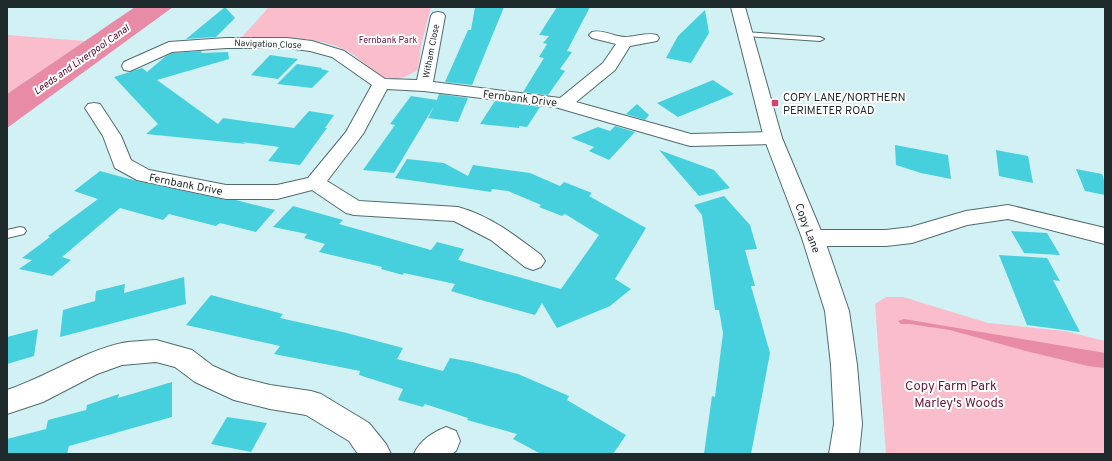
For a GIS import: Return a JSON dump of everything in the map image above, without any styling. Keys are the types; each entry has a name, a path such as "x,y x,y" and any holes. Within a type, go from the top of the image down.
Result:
{"street":[{"name":"Copy Lane","path":"738,7 773,138 813,238 836,311 844,365 848,424 844,454"},
{"name":"Witham Close","path":"424,86 438,16"},
{"path":"597,35 625,42 651,38"},
{"name":"Navigation Close","path":"130,66 166,42 256,42 301,44 338,54 381,84"},
{"path":"563,104 609,66 625,42"},
{"name":"Fernbank Drive","path":"381,84 424,86 563,104 690,140 773,138"},
{"path":"381,84 354,134 316,183 354,208 458,214 499,234 533,261"},
{"name":"Fernbank Drive","path":"94,108 112,136 122,164 144,175 226,192 277,192 316,183"},
{"path":"813,238 886,238 912,235 966,218 1008,212 1105,236"},
{"path":"7,402 33,393 88,366 122,354 156,351 183,358 204,374 234,388 270,397 311,403 358,432 376,454"}],"lane":[{"path":"746,34 820,39"},
{"path":"7,234 20,231"}],"green space":[{"name":"Fernbank Park","path":"269,7 431,7 421,46 418,70 403,78 390,80 376,74 349,52 324,42 297,38 242,37"},
{"path":"7,35 85,41 7,94"},
{"name":"Marley's Woods","path":"886,297 903,297 988,323 1065,331 1105,341 1105,454 886,454 875,304"}],"water":[{"name":"Leeds and Liverpool Canal","path":"135,7 173,7 7,128 7,94"},
{"path":"904,319 1105,353 1105,368 1088,366 1026,351 950,330 901,324 898,321"}],"building":[{"path":"225,7 235,18 216,37 186,39"},
{"path":"475,7 504,7 472,85 445,82 468,30 471,30"},
{"path":"557,7 590,7 567,51 572,52 560,69 565,71 548,95 523,92 544,58 539,57 547,44 543,43 549,36 539,35"},
{"path":"705,10 709,33 691,63 666,58 678,36"},
{"path":"202,51 201,53 228,52 229,59 157,80 218,124 223,118 294,128 309,111 334,115 325,128 327,128 300,165 268,161 279,147 242,142 246,144 146,134 158,124 114,77 142,68 147,72 166,56 172,53"},
{"path":"270,55 298,59 278,79 251,75"},
{"path":"297,64 322,68 321,69 329,71 312,88 277,84"},
{"path":"713,80 734,94 678,117 657,103"},
{"path":"439,94 468,98 458,122 428,118 434,106 394,173 363,170 395,125 390,124 411,96 437,100"},
{"path":"495,101 540,107 527,127 519,126 519,128 480,124"},
{"path":"637,104 649,115 645,120 626,114"},
{"path":"615,126 635,132 609,160 589,151 594,147 571,138 598,127 610,131"},
{"path":"895,145 948,155 951,179 921,173 896,165"},
{"path":"659,150 714,170 730,188 699,196"},
{"path":"996,150 1028,156 1033,183 999,176"},
{"path":"407,159 444,163 468,176 473,165 530,173 560,186 564,182 592,193 589,196 646,228 615,279 631,289 610,306 557,328 542,303 535,315 481,300 451,291 455,284 404,273 403,275 381,269 382,267 319,252 325,244 304,238 307,234 273,227 293,206 343,220 339,224 431,250 437,242 464,249 458,260 561,289 599,235 565,214 562,216 539,207 541,205 508,191 492,189 491,192 395,178"},
{"path":"1076,169 1102,174 1105,183 1105,195 1085,191"},
{"path":"100,171 137,181 226,200 236,200 275,210 256,232 220,223 216,226 169,214 163,220 120,208 62,257 71,260 52,276 19,269 32,260 22,258 50,237 48,236 98,199 74,191"},
{"path":"724,196 750,225 757,249 745,250 755,286 751,286 770,353 751,454 704,454 712,396 715,397 723,333 719,310 715,310 702,215 694,205"},
{"path":"1011,231 1047,233 1060,255 1024,253"},
{"path":"999,255 1047,258 1060,281 1053,280 1080,332 1027,325"},
{"path":"184,277 186,304 60,337 63,310 95,301 96,291 125,284 124,293"},
{"path":"211,295 283,314 280,318 343,332 403,348 397,359 443,371 450,358 518,374 569,396 567,400 626,435 613,454 541,454 513,439 517,434 467,420 468,418 425,404 423,407 398,400 403,389 359,375 360,371 274,354 280,346 186,325"},
{"path":"38,329 34,356 7,364 7,337"},
{"path":"172,382 172,417 69,446 67,454 7,454 7,439 46,429 48,420 86,410 87,405 119,394 118,398"},
{"path":"227,417 267,423 251,452 211,444"}],"place":[{"name":"COPY LANE/NORTHERN PERIMETER ROAD","path":"775,103"}],"park label":[{"name":"Copy Farm Park","path":"951,385"}]}
